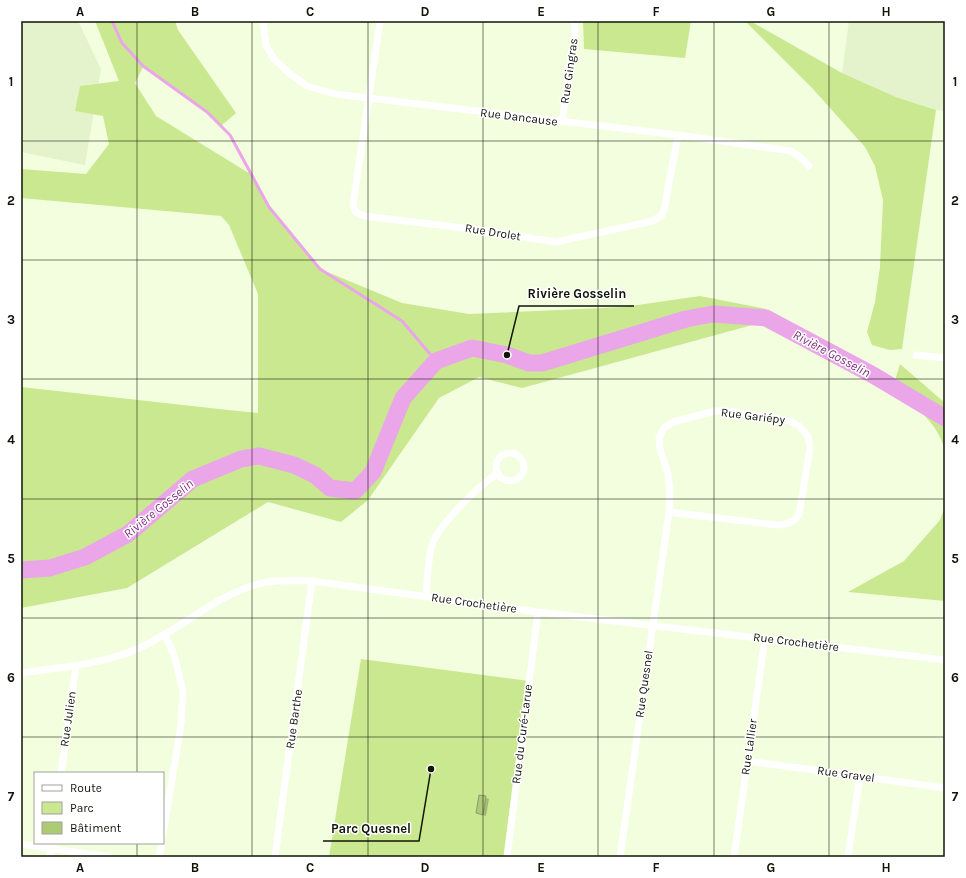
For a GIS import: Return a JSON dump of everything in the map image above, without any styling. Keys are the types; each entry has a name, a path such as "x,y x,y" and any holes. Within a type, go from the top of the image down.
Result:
{"street":[{"name":"Rue Dancause","path":"263,21 266,45 273,58 289,73 307,86 335,94 678,135 791,152 800,157 809,166"},
{"path":"368,98 380,21"},
{"name":"Rue Gingras","path":"562,122 575,30 574,21"},
{"name":"Rue Drolet","path":"368,98 353,205 356,212 364,216 472,229 556,242 657,219 664,210 678,135"},
{"path":"916,355 945,358"},
{"name":"Rue Gariépy","path":"715,411 729,411 790,421 799,426 808,436 810,448 799,515 794,521 777,525 669,512 670,492 668,474 660,449 659,437 664,428 673,422 715,411"},
{"path":"426,597 431,547 435,537 445,523 484,483 498,473"},
{"name":"Rue Quesnel","path":"620,857 669,512"},
{"name":"Rue Crochetière","path":"21,673 76,666 118,657 165,635 215,603 237,591 256,584 275,581 312,581 538,612 945,660"},
{"name":"Rue Barthe","path":"275,857 312,581"},
{"name":"Rue du Curé-Larue","path":"507,857 538,612"},
{"path":"164,829 181,724 183,690 174,655 165,635"},
{"name":"Rue Lallier","path":"734,857 765,638"},
{"name":"Rue Julien","path":"61,772 76,666"},
{"name":"Rue Gravel","path":"748,761 860,775 945,788"},
{"path":"848,857 860,775"},
{"path":"21,844 51,846 109,857"},
{"path":"159,857 162,844"},
{"path":"50,857 51,846"}],"shaded area":[{"path":"21,21 78,21 101,69 85,165 21,152"},
{"path":"849,21 945,21 945,111 936,110 896,97 842,73"}],"green space":[{"path":"95,21 175,21 178,30 236,113 221,126 207,112 143,67 135,83 156,116 252,175 269,207 320,269 402,303 469,314 624,307 700,296 766,309 766,318 756,324 522,388 479,377 439,398 368,500 341,522 268,502 127,588 21,608 21,387 258,413 258,294 229,225 221,216 21,198 21,169 86,174 109,144 103,116 75,111 80,86 119,81"},
{"path":"583,21 691,21 685,58 584,49"},
{"path":"745,21 750,21 842,73 896,97 936,110 902,349 890,350 872,345 867,332 875,302 880,267 883,200 875,166 865,147 813,89"},
{"path":"900,364 945,403 945,451 942,441 931,423 917,408 893,387"},
{"path":"945,507 945,601 848,592 904,561 940,520"},
{"path":"361,659 529,681 507,857 329,857"}],"building":[{"path":"479,795 486,796 483,815 476,813"}],"waterway":[{"path":"112,21 122,43 143,66 207,112 230,135 269,207 320,269 402,321 436,361"},
{"name":"Rivière Gosselin","path":"21,570 50,568 85,557 128,534 193,479 241,459 259,456 294,465 315,475 330,488 355,491 373,472 403,398 436,361 472,348 507,355 529,363 542,363 686,319 713,314 766,318 873,375 945,418"}],"place":[{"name":"Rivière Gosselin","path":"507,355"},
{"name":"Parc Quesnel","path":"431,769"}]}
